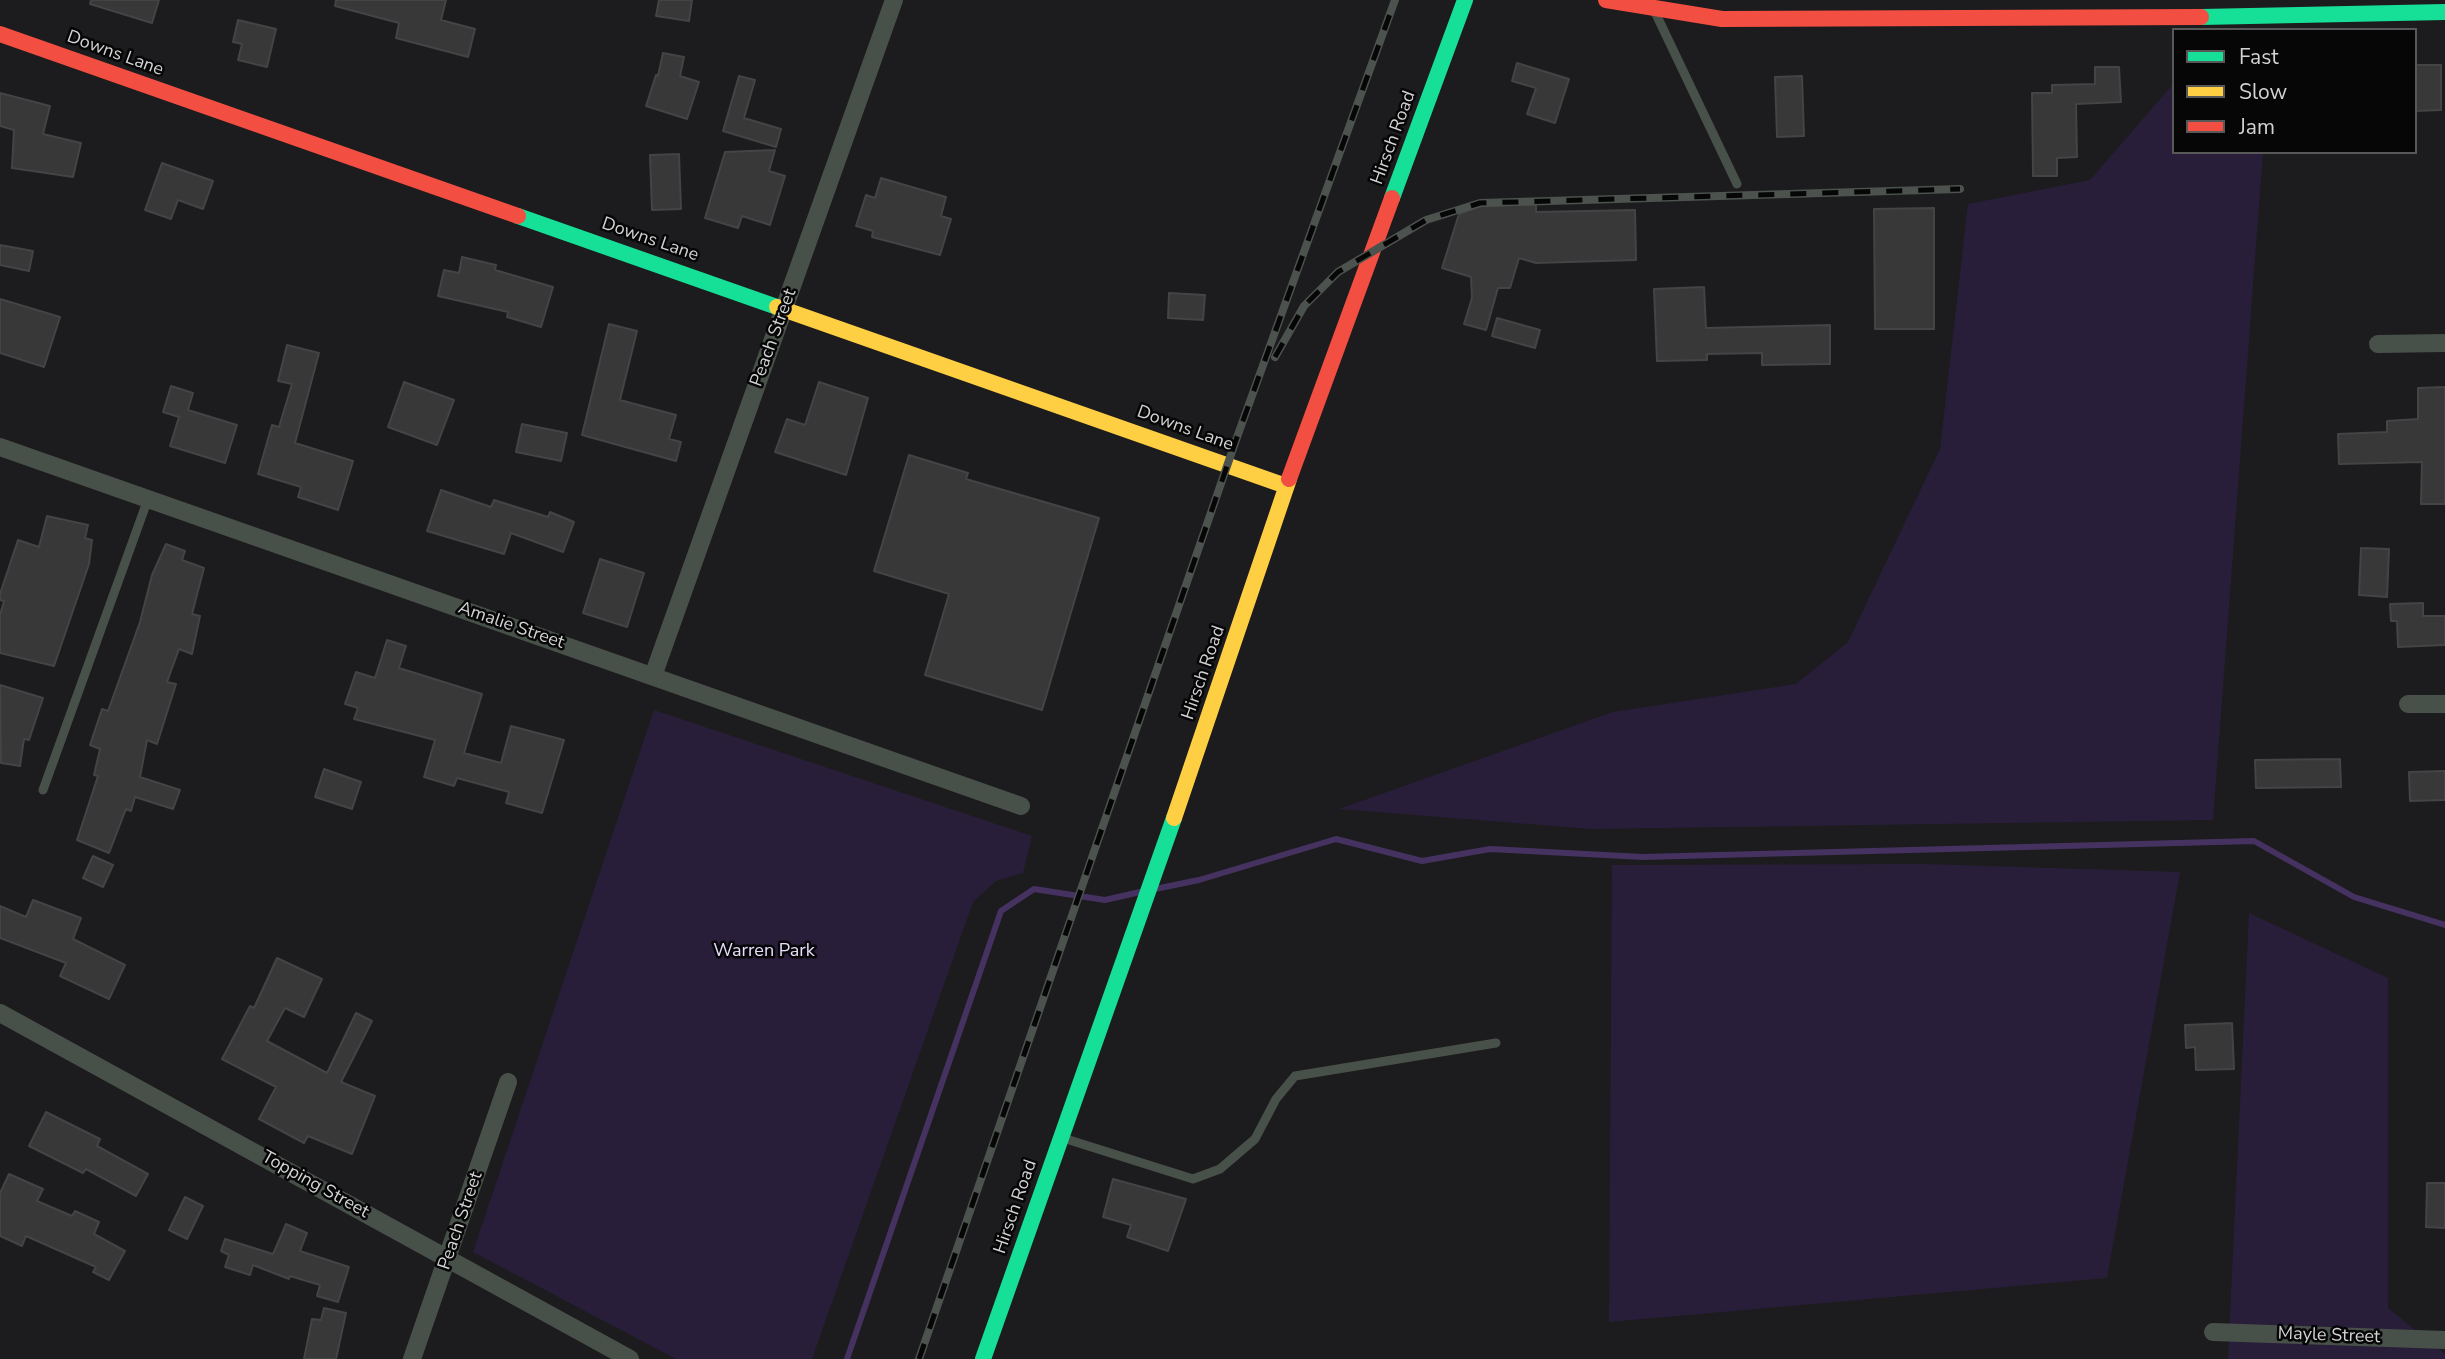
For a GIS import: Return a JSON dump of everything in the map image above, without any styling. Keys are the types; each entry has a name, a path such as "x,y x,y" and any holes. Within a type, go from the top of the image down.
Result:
{"main road":[{"name":"Hirsch Road","path":"983,1359 1236,641 1286,486 1465,0"},
{"path":"1606,0 1722,19 2116,19 2445,12"},
{"name":"Downs Lane","path":"0,34 1286,486"}],"street":[{"name":"Peach Street","path":"653,676 894,0"},
{"path":"2378,344 2445,343"},
{"name":"Amalie Street","path":"0,447 1021,806"},
{"path":"2408,704 2445,704"},
{"name":"Topping Street","path":"0,1013 630,1359"},
{"name":"Peach Street","path":"412,1359 449,1259 508,1082"},
{"name":"Mayle Street","path":"2213,1332 2445,1340"}],"lane":[{"path":"1654,8 1737,184"},
{"path":"43,790 148,499"},
{"path":"1061,1138 1193,1179 1220,1169 1255,1139 1276,1099 1296,1076 1496,1043"}],"green space":[{"path":"2172,85 2172,154 2263,154 2213,820 1592,829 1339,809 1613,712 1796,684 1848,642 1940,449 1968,204 2090,180"},
{"name":"Warren Park","path":"654,710 1032,836 1023,873 996,881 973,902 812,1359 676,1359 473,1252"},
{"path":"1925,864 2180,872 2107,1278 1609,1322 1612,865"},
{"path":"2249,913 2388,978 2388,1308 2445,1354 2445,1359 2228,1359"}],"building":[{"path":"91,0 159,0 152,23 90,4"},
{"path":"336,0 446,0 441,20 475,29 468,57 396,38 399,23 335,6"},
{"path":"659,0 692,0 689,21 656,16"},
{"path":"238,20 276,29 267,67 238,60 242,44 233,42"},
{"path":"663,53 684,57 680,76 699,82 687,119 646,106 656,75 658,76"},
{"path":"1517,63 1569,79 1555,123 1527,114 1536,88 1512,81"},
{"path":"2417,65 2441,65 2441,110 2417,111"},
{"path":"2095,67 2119,67 2121,102 2076,104 2077,157 2057,158 2057,176 2033,176 2032,93 2052,93 2052,85 2095,84"},
{"path":"739,76 755,80 744,118 781,129 776,147 723,131"},
{"path":"1802,76 1804,136 1777,137 1775,77"},
{"path":"0,93 50,106 43,134 81,143 73,177 12,168 14,130 0,126"},
{"path":"775,150 769,171 785,176 770,225 742,216 738,228 705,218 725,152"},
{"path":"679,154 681,209 652,210 650,155"},
{"path":"162,163 213,181 203,209 178,200 171,219 145,210"},
{"path":"881,178 946,197 941,216 951,219 940,255 872,237 873,231 856,226 866,195 875,198"},
{"path":"1536,204 1536,212 1635,210 1636,260 1536,263 1519,258 1510,288 1498,288 1486,330 1464,324 1472,298 1471,277 1442,268 1459,214 1481,206"},
{"path":"1934,208 1934,329 1875,329 1874,209"},
{"path":"0,245 33,251 29,271 0,265"},
{"path":"462,257 496,265 495,270 553,287 541,327 507,317 508,312 438,296 444,270 459,273"},
{"path":"1704,287 1706,328 1830,325 1830,364 1762,365 1762,353 1707,354 1707,360 1657,361 1654,289"},
{"path":"1169,293 1205,295 1203,320 1168,318"},
{"path":"0,299 60,317 44,367 0,353"},
{"path":"1497,318 1540,330 1535,348 1492,336"},
{"path":"609,324 637,331 620,400 676,415 669,439 681,442 676,461 582,435"},
{"path":"287,345 319,353 295,443 353,461 338,510 298,497 301,487 258,474 272,425 279,427 292,384 278,381"},
{"path":"404,382 454,400 437,445 388,427"},
{"path":"819,382 868,398 846,475 775,452 787,419 805,425"},
{"path":"171,386 193,393 188,410 237,425 225,463 170,446 179,417 163,412"},
{"path":"2445,387 2445,504 2421,504 2422,462 2339,464 2338,434 2387,432 2387,421 2418,419 2418,388"},
{"path":"522,424 567,433 561,461 516,452"},
{"path":"909,455 968,473 966,479 1099,518 1042,710 925,675 949,594 874,571"},
{"path":"441,490 491,507 494,500 548,517 550,512 574,522 563,552 511,533 504,554 427,531"},
{"path":"47,516 88,525 85,538 92,540 89,564 54,666 0,653 0,615 4,601 0,600 0,594 18,540 39,547"},
{"path":"166,544 185,551 182,560 204,568 192,614 200,616 192,654 179,649 167,682 176,684 157,744 147,740 140,777 180,790 173,809 135,797 131,811 126,809 109,853 77,840 98,776 94,775 100,749 90,745 102,709 108,711 140,622 152,575"},
{"path":"2361,548 2389,549 2387,597 2359,595"},
{"path":"600,559 644,573 627,627 583,613"},
{"path":"2423,603 2423,616 2445,616 2445,645 2398,647 2397,621 2391,621 2390,604"},
{"path":"387,640 406,646 399,668 482,694 464,753 501,763 511,726 564,740 542,813 506,803 509,792 457,778 454,786 424,777 435,740 354,719 358,708 345,704 356,672 375,678"},
{"path":"0,685 43,698 29,740 24,739 20,766 1,763"},
{"path":"2340,759 2341,787 2256,788 2255,760"},
{"path":"324,769 361,782 352,809 315,797"},
{"path":"2445,771 2445,800 2410,801 2409,772"},
{"path":"93,856 113,865 103,887 83,878"},
{"path":"33,900 81,918 73,939 125,965 109,999 60,976 66,963 0,938 0,906 26,917"},
{"path":"277,958 322,979 304,1017 285,1008 267,1041 327,1073 356,1013 372,1021 341,1082 375,1096 352,1154 308,1136 304,1143 259,1119 276,1087 222,1059 250,1006 254,1008"},
{"path":"2232,1023 2234,1069 2196,1070 2195,1047 2186,1048 2185,1025"},
{"path":"46,1112 100,1139 97,1146 148,1174 136,1196 86,1169 83,1173 29,1146"},
{"path":"9,1174 43,1189 37,1201 72,1216 75,1211 99,1222 94,1234 125,1251 109,1280 93,1272 96,1267 26,1236 22,1246 0,1236 0,1193"},
{"path":"1113,1179 1186,1199 1168,1251 1127,1237 1131,1225 1103,1217"},
{"path":"2427,1183 2445,1183 2445,1228 2426,1227"},
{"path":"185,1197 203,1206 187,1239 169,1230"},
{"path":"286,1224 307,1233 300,1251 349,1267 338,1302 317,1296 320,1285 290,1276 289,1279 253,1265 250,1275 225,1267 229,1255 221,1251 225,1239 273,1254"},
{"path":"324,1308 346,1313 336,1359 304,1359 312,1319 321,1320"}],"waterway":[{"path":"1155,889 1199,880 1336,839 1422,861 1490,849 1643,857 2254,841 2354,897 2445,925"},
{"path":"847,1359 1001,911 1034,889 1105,900 1140,892"}],"railway":[{"path":"919,1359 1236,440 1395,0"},
{"path":"1275,357 1304,306 1338,272 1426,220 1480,203 1960,189"}],"traffic: fast":[{"path":"1392,198 1465,0"},
{"path":"2201,17 2445,12"},
{"path":"518,216 777,307"},
{"path":"983,1359 1174,818"}],"traffic: slow":[{"path":"777,307 1286,486"},
{"path":"1174,818 1289,479"}],"traffic: jam":[{"path":"1606,0 1722,19 2201,17"},
{"path":"0,34 518,216"},
{"path":"1289,479 1392,198"}]}
